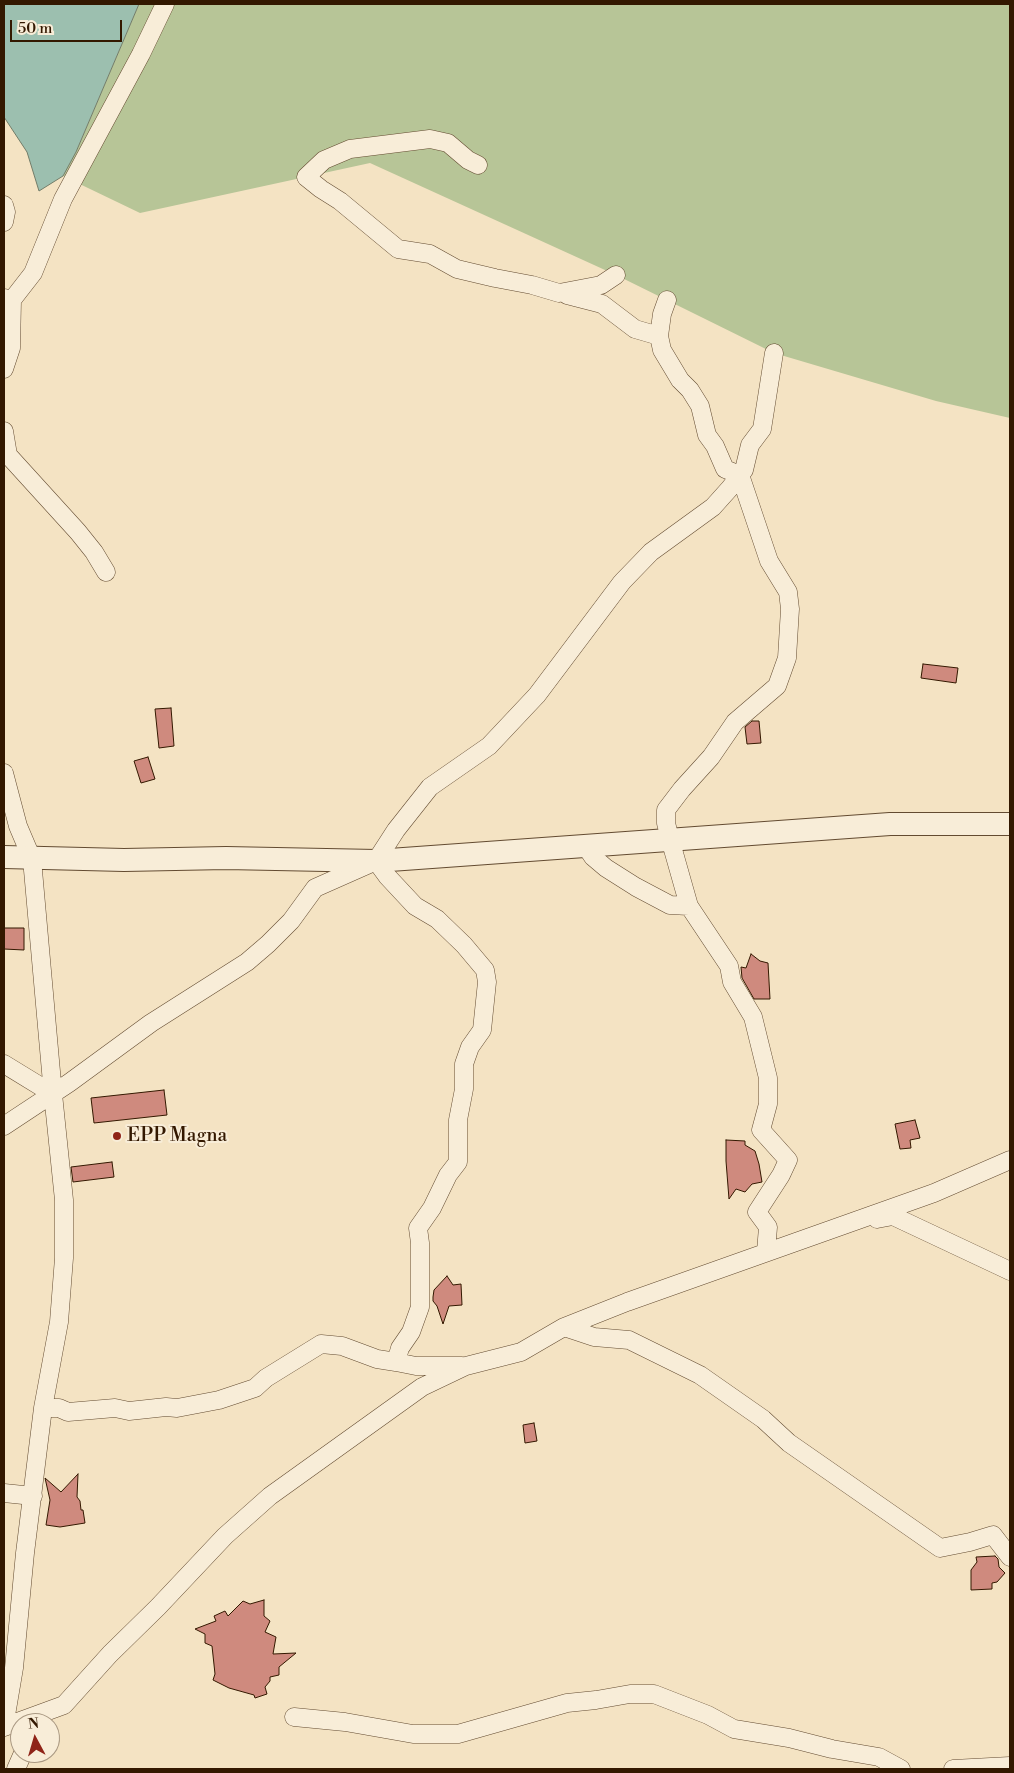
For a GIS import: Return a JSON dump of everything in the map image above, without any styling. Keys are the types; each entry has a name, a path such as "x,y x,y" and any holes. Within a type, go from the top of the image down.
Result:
{"street":[{"path":"4,369 11,348 8,299 34,273 63,199 141,54 165,4"},
{"path":"478,165 468,160 448,143 430,138 350,149 324,160 306,177 321,190 340,201 398,249 430,254 457,269 532,285 602,304 636,329 660,336"},
{"path":"4,205 6,212 4,222"},
{"path":"559,293 601,285 616,275"},
{"path":"666,300 662,314 660,336 662,350 680,380 690,390 700,406 707,435 715,446 725,469 740,475 769,561 788,592 790,609 787,658 778,686 735,722 711,757 666,810 666,823 689,906 729,966 732,982 754,1017 768,1078 768,1104 761,1130 788,1160 781,1175 757,1212 768,1226 766,1252"},
{"path":"4,1126 53,1094 151,1024 247,962 291,921 315,888 376,861 396,830 430,787 489,746 537,695 622,582 652,552 713,507 744,470 750,445 762,430 774,353"},
{"path":"4,432 8,455 78,532 94,552 106,572"},
{"path":"4,773 18,826 32,859 64,1200 64,1258 59,1322 43,1408 14,1668 4,1727 64,1705"},
{"path":"4,816 7,820 18,826"},
{"path":"4,857 124,860 226,858 376,861 890,824 1010,824"},
{"path":"585,845 593,856 606,868 636,887 670,905 689,906"},
{"path":"376,861 387,876 415,906 437,919 464,945 485,970 487,982 482,1030 470,1047 464,1064 464,1089 458,1120 458,1162 448,1175 432,1208 418,1228 420,1243 420,1306 411,1332 400,1348 396,1362"},
{"path":"4,1064 53,1094"},
{"path":"57,1713 110,1654 158,1607 225,1536 270,1496 422,1387 466,1366 521,1352 564,1327 627,1302 766,1252 857,1222 934,1193 1010,1160"},
{"path":"857,1222 893,1216 1010,1271"},
{"path":"564,1327 594,1337 629,1340 700,1375 763,1419 789,1443 940,1548 970,1542 993,1534 1010,1557"},
{"path":"43,1408 59,1408 68,1412 116,1408 129,1411 166,1407 177,1408 219,1400 255,1388 266,1378 321,1344 342,1346 377,1359 416,1366 466,1366"},
{"path":"4,1493 33,1496"},
{"path":"294,1717 345,1722 413,1734 458,1734 567,1703 630,1694 654,1694 708,1714 734,1729 790,1738 832,1749 879,1757 900,1769"},
{"path":"953,1769 1010,1766"}],"shaded area":[{"path":"4,4 139,4 76,152 63,176 39,191 27,152 4,117"},
{"path":"139,4 1010,4 1010,418 936,401 774,353 616,275 370,163 140,213 63,176 76,152"}],"building":[{"path":"923,664 958,668 956,683 921,678"},
{"path":"171,708 174,746 159,748 155,709"},
{"path":"752,721 759,721 761,743 747,744 745,727"},
{"path":"148,757 155,779 141,783 134,761"},
{"path":"4,928 24,928 24,950 4,949"},
{"path":"751,954 760,961 768,963 770,999 754,999 742,978 741,967 746,968"},
{"path":"164,1090 167,1115 94,1123 91,1098"},
{"path":"915,1120 920,1138 910,1140 911,1148 900,1149 895,1124"},
{"path":"726,1140 745,1141 745,1145 755,1151 762,1182 752,1184 745,1192 736,1189 729,1199 726,1161"},
{"path":"112,1162 114,1177 73,1182 71,1167"},
{"path":"447,1276 453,1285 461,1284 462,1305 449,1306 443,1324 433,1297 434,1290"},
{"path":"534,1423 537,1441 525,1443 523,1425"},
{"path":"78,1474 77,1497 80,1501 81,1510 83,1510 85,1523 60,1527 46,1525 50,1500 45,1478 61,1492"},
{"path":"995,1556 998,1559 999,1567 1005,1573 997,1582 992,1583 992,1589 971,1590 971,1570 977,1562 976,1557"},
{"path":"264,1600 264,1616 270,1621 265,1632 276,1637 273,1654 296,1653 279,1667 279,1675 270,1677 270,1681 265,1687 267,1694 255,1698 254,1695 229,1688 213,1680 215,1674 212,1646 205,1643 205,1634 195,1629 216,1621 214,1616 225,1611 228,1616 243,1601 250,1604"}],"place":[{"name":"EPP Magna","path":"117,1136"}]}
